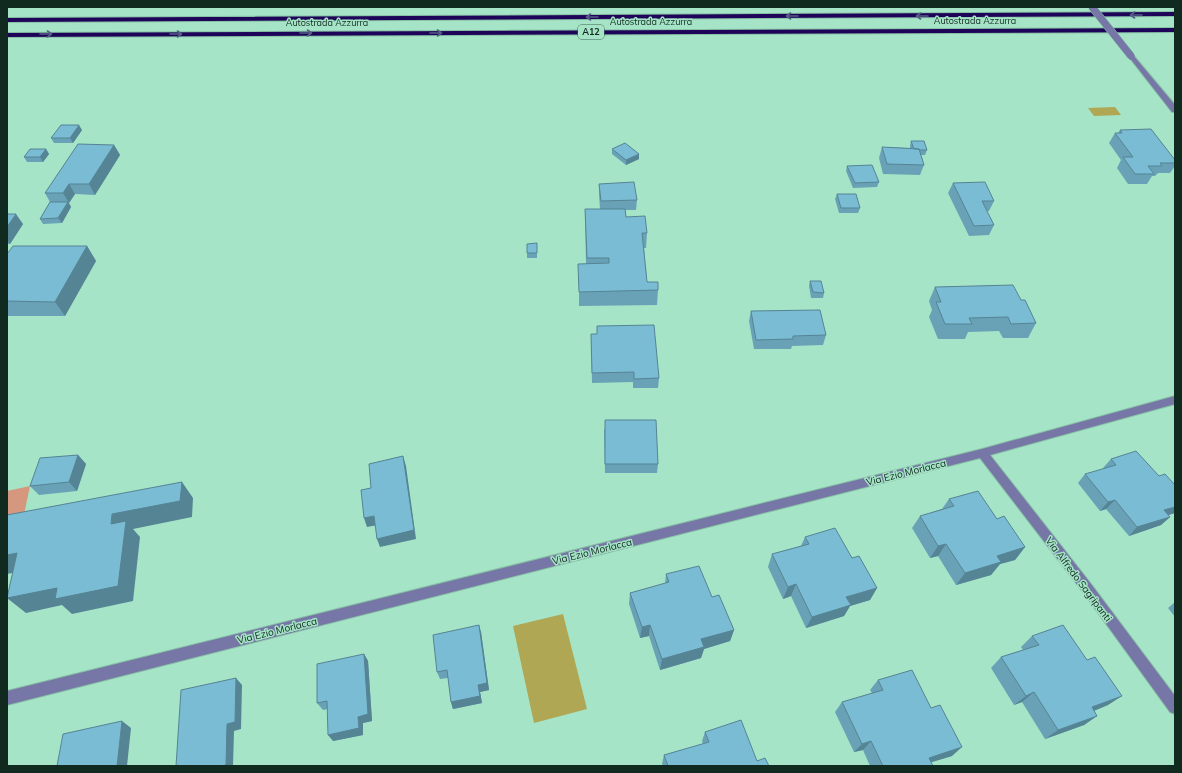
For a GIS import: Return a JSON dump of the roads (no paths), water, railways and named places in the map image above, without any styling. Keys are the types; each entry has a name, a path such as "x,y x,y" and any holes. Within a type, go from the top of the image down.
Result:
{"highway":[{"name":"Autostrada Azzurra","path":"7,20 1175,14"},
{"name":"Autostrada Azzurra","path":"7,34 1175,30"}],"street":[{"path":"1092,7 1175,110"},
{"name":"Via Ezio Morlacca","path":"7,698 982,453 1175,400"},
{"name":"Via Alfredo Sagripanti","path":"982,453 1087,588 1175,707"}]}
